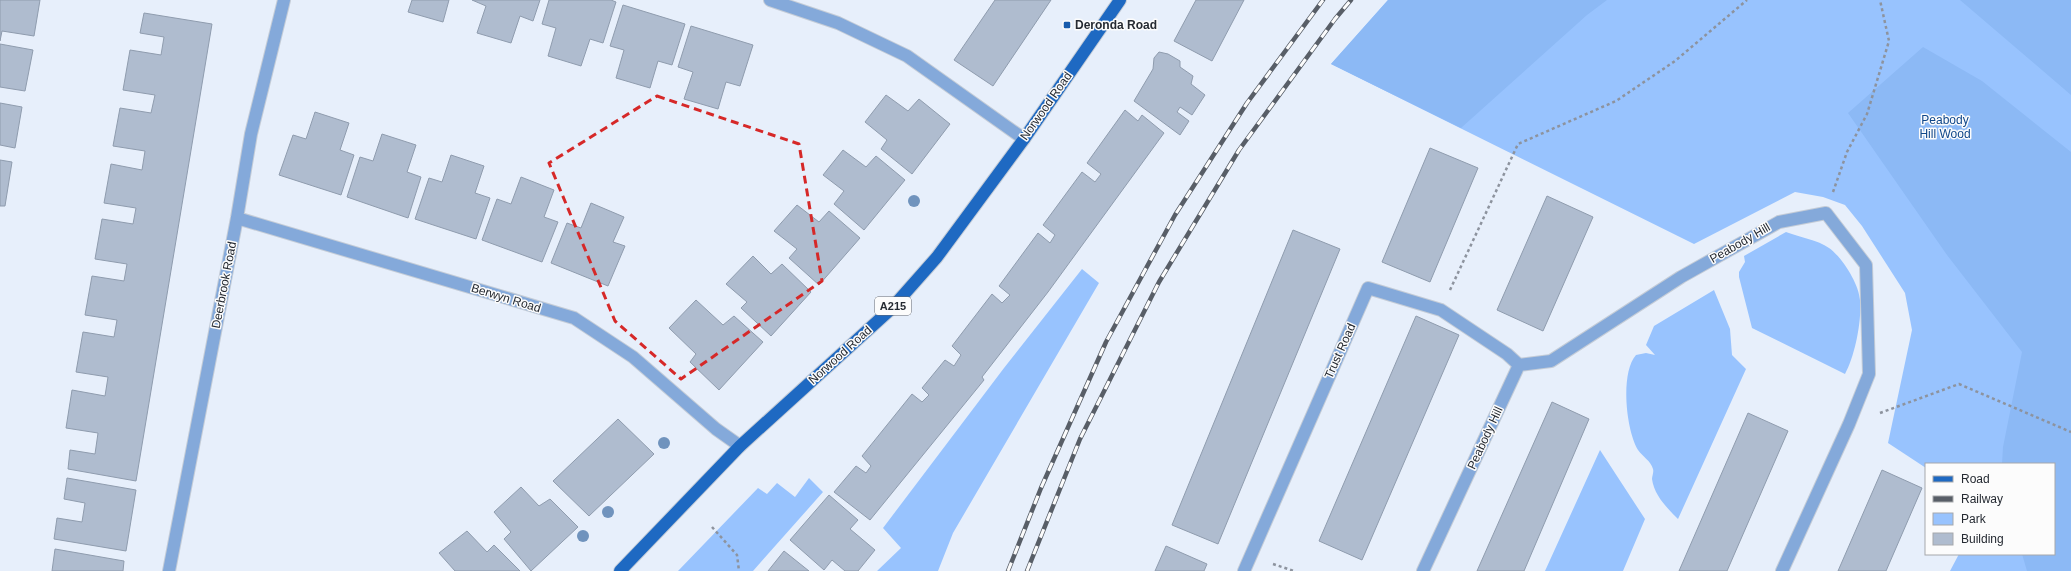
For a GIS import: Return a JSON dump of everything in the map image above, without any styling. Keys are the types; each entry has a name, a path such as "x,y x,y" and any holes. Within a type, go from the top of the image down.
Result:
{"main road":[{"name":"Norwood Road","path":"620,571 740,446 891,309 937,257 1024,139 1120,0"}],"street":[{"name":"Deerbrook Road","path":"169,571 237,218 250,134 284,0"},
{"path":"770,0 838,23 873,38 907,56 1024,139"},
{"path":"1782,571 1849,424 1870,374 1866,265 1826,213"},
{"name":"Peabody Hill","path":"1423,571 1519,365 1551,361 1681,278 1779,222 1826,213"},
{"name":"Berwyn Road","path":"237,218 574,318 633,356 716,429 740,446"},
{"name":"Trust Road","path":"1244,571 1368,288 1441,310 1507,354 1519,365"}],"path":[{"path":"1441,310 1518,144 1616,101 1675,61 1747,0"},
{"path":"1826,213 1847,152 1867,114 1889,41 1880,0"},
{"path":"1849,424 1959,384 2071,432"},
{"path":"712,527 737,555 739,571"}],"highlighted area":[{"path":"657,96 799,144 822,281 681,379 615,321 549,163"}],"green space":[{"name":"Peabody Hill Wood","path":"1388,0 2071,0 2071,571 1950,571 1958,555 2055,555 2055,463 1925,463 1925,467 1888,443 1912,330 1905,293 1862,226 1845,205 1823,197 1795,192 1694,244 1331,64"},
{"path":"1388,0 1607,0 1587,15 1461,128 1331,64"},
{"path":"1960,0 2071,0 2071,95"},
{"path":"1923,47 1982,81 2071,152 2071,571 2027,571 2022,555 2055,555 2055,463 2002,463 2003,447 2022,352 1947,255 1848,113"},
{"path":"1786,232 1825,245 1829,248 1844,264 1857,286 1860,300 1859,327 1855,348 1845,374 1752,328 1739,277 1739,272 1745,262 1744,256"},
{"path":"1082,269 1099,283 953,533 938,571 877,571 901,548 883,528 1004,368"},
{"path":"1714,290 1730,329 1732,355 1746,369 1678,519 1665,506 1658,496 1653,485 1652,466 1638,450 1634,441 1630,429 1626,402 1628,375 1631,363 1636,355 1646,353 1655,355 1646,345 1654,326"},
{"path":"1600,450 1645,519 1623,571 1545,571"},
{"path":"809,478 823,492 753,571 678,571 758,488 767,494 777,483 795,497"}],"building":[{"path":"0,0 40,0 34,36 2,31 0,41"},
{"path":"412,0 449,0 443,22 408,12"},
{"path":"472,0 540,0 533,21 520,16 511,43 477,33 486,6"},
{"path":"549,0 611,0 616,2 603,43 590,39 581,66 548,56 556,28 542,24"},
{"path":"995,0 1051,0 993,86 954,60"},
{"path":"1196,0 1244,0 1212,61 1174,41"},
{"path":"623,5 685,24 672,65 658,61 650,88 616,78 624,50 610,46"},
{"path":"144,13 212,24 136,481 68,469 70,450 95,454 98,433 66,428 72,390 105,396 108,377 76,372 83,332 114,337 117,320 85,315 92,276 124,281 127,264 95,259 102,219 133,224 136,208 104,203 111,164 142,170 145,151 113,146 120,108 151,113 155,95 123,90 130,50 161,55 164,37 140,33"},
{"path":"691,26 753,45 740,86 726,82 718,109 684,99 693,72 678,67"},
{"path":"0,44 33,50 25,91 0,87"},
{"path":"1159,52 1168,54 1180,61 1180,67 1193,76 1191,84 1205,95 1192,115 1180,107 1177,112 1189,121 1180,135 1134,101 1153,69 1154,58"},
{"path":"886,95 908,111 919,99 950,124 912,174 881,149 887,140 865,122"},
{"path":"0,103 22,107 15,148 0,145"},
{"path":"1125,110 1138,121 1142,115 1164,133 1048,292 982,377 984,380 870,520 834,492 856,466 866,473 871,466 862,456 912,394 922,402 929,395 922,388 945,360 954,366 961,355 952,346 992,294 1002,303 1010,295 999,286 1038,233 1050,243 1055,235 1043,225 1082,172 1095,182 1101,174 1087,163"},
{"path":"315,112 349,123 340,150 354,155 341,195 279,175 293,135 306,139"},
{"path":"382,134 416,145 407,172 421,177 408,218 347,197 360,157 373,161"},
{"path":"1430,148 1478,168 1430,282 1382,262"},
{"path":"843,150 866,167 876,156 905,180 864,230 834,204 844,191 823,175"},
{"path":"451,155 484,166 475,193 490,198 476,239 415,219 429,178 442,182"},
{"path":"0,160 12,162 5,206 0,206"},
{"path":"521,177 554,190 544,217 558,222 542,262 482,240 497,199 511,204"},
{"path":"1547,196 1593,217 1543,331 1497,310"},
{"path":"591,203 624,217 613,242 625,246 608,286 551,263 567,223 581,228"},
{"path":"797,205 819,222 829,211 860,238 819,285 789,258 797,249 774,231"},
{"path":"1293,230 1340,249 1218,544 1172,525"},
{"path":"753,256 771,274 782,264 811,292 771,336 741,308 747,302 726,284"},
{"path":"696,300 723,325 734,316 763,342 719,390 690,362 696,354 669,328"},
{"path":"1416,316 1459,335 1362,560 1319,541"},
{"path":"1552,402 1589,419 1524,571 1477,571"},
{"path":"1748,413 1788,431 1727,571 1679,571"},
{"path":"618,419 654,454 589,516 553,481"},
{"path":"1882,470 1922,488 1886,571 1838,571"},
{"path":"67,478 136,490 126,551 54,539 57,518 82,522 85,503 64,499"},
{"path":"521,487 539,506 550,499 578,527 531,571 504,539 511,532 494,512"},
{"path":"829,495 858,520 850,529 875,550 858,571 845,571 832,560 824,570 790,540"},
{"path":"467,531 487,552 494,545 520,571 455,571 439,553"},
{"path":"1166,546 1207,564 1204,571 1155,571"},
{"path":"55,549 124,561 123,571 52,571"},
{"path":"784,551 809,571 768,571"}],"railway":[{"path":"1008,571 1041,488 1106,342 1175,215 1247,103 1323,0"},
{"path":"1027,571 1080,439 1159,282 1239,150 1335,19 1351,0"}],"place":[{"name":"Deronda Road","path":"1067,25"}]}
